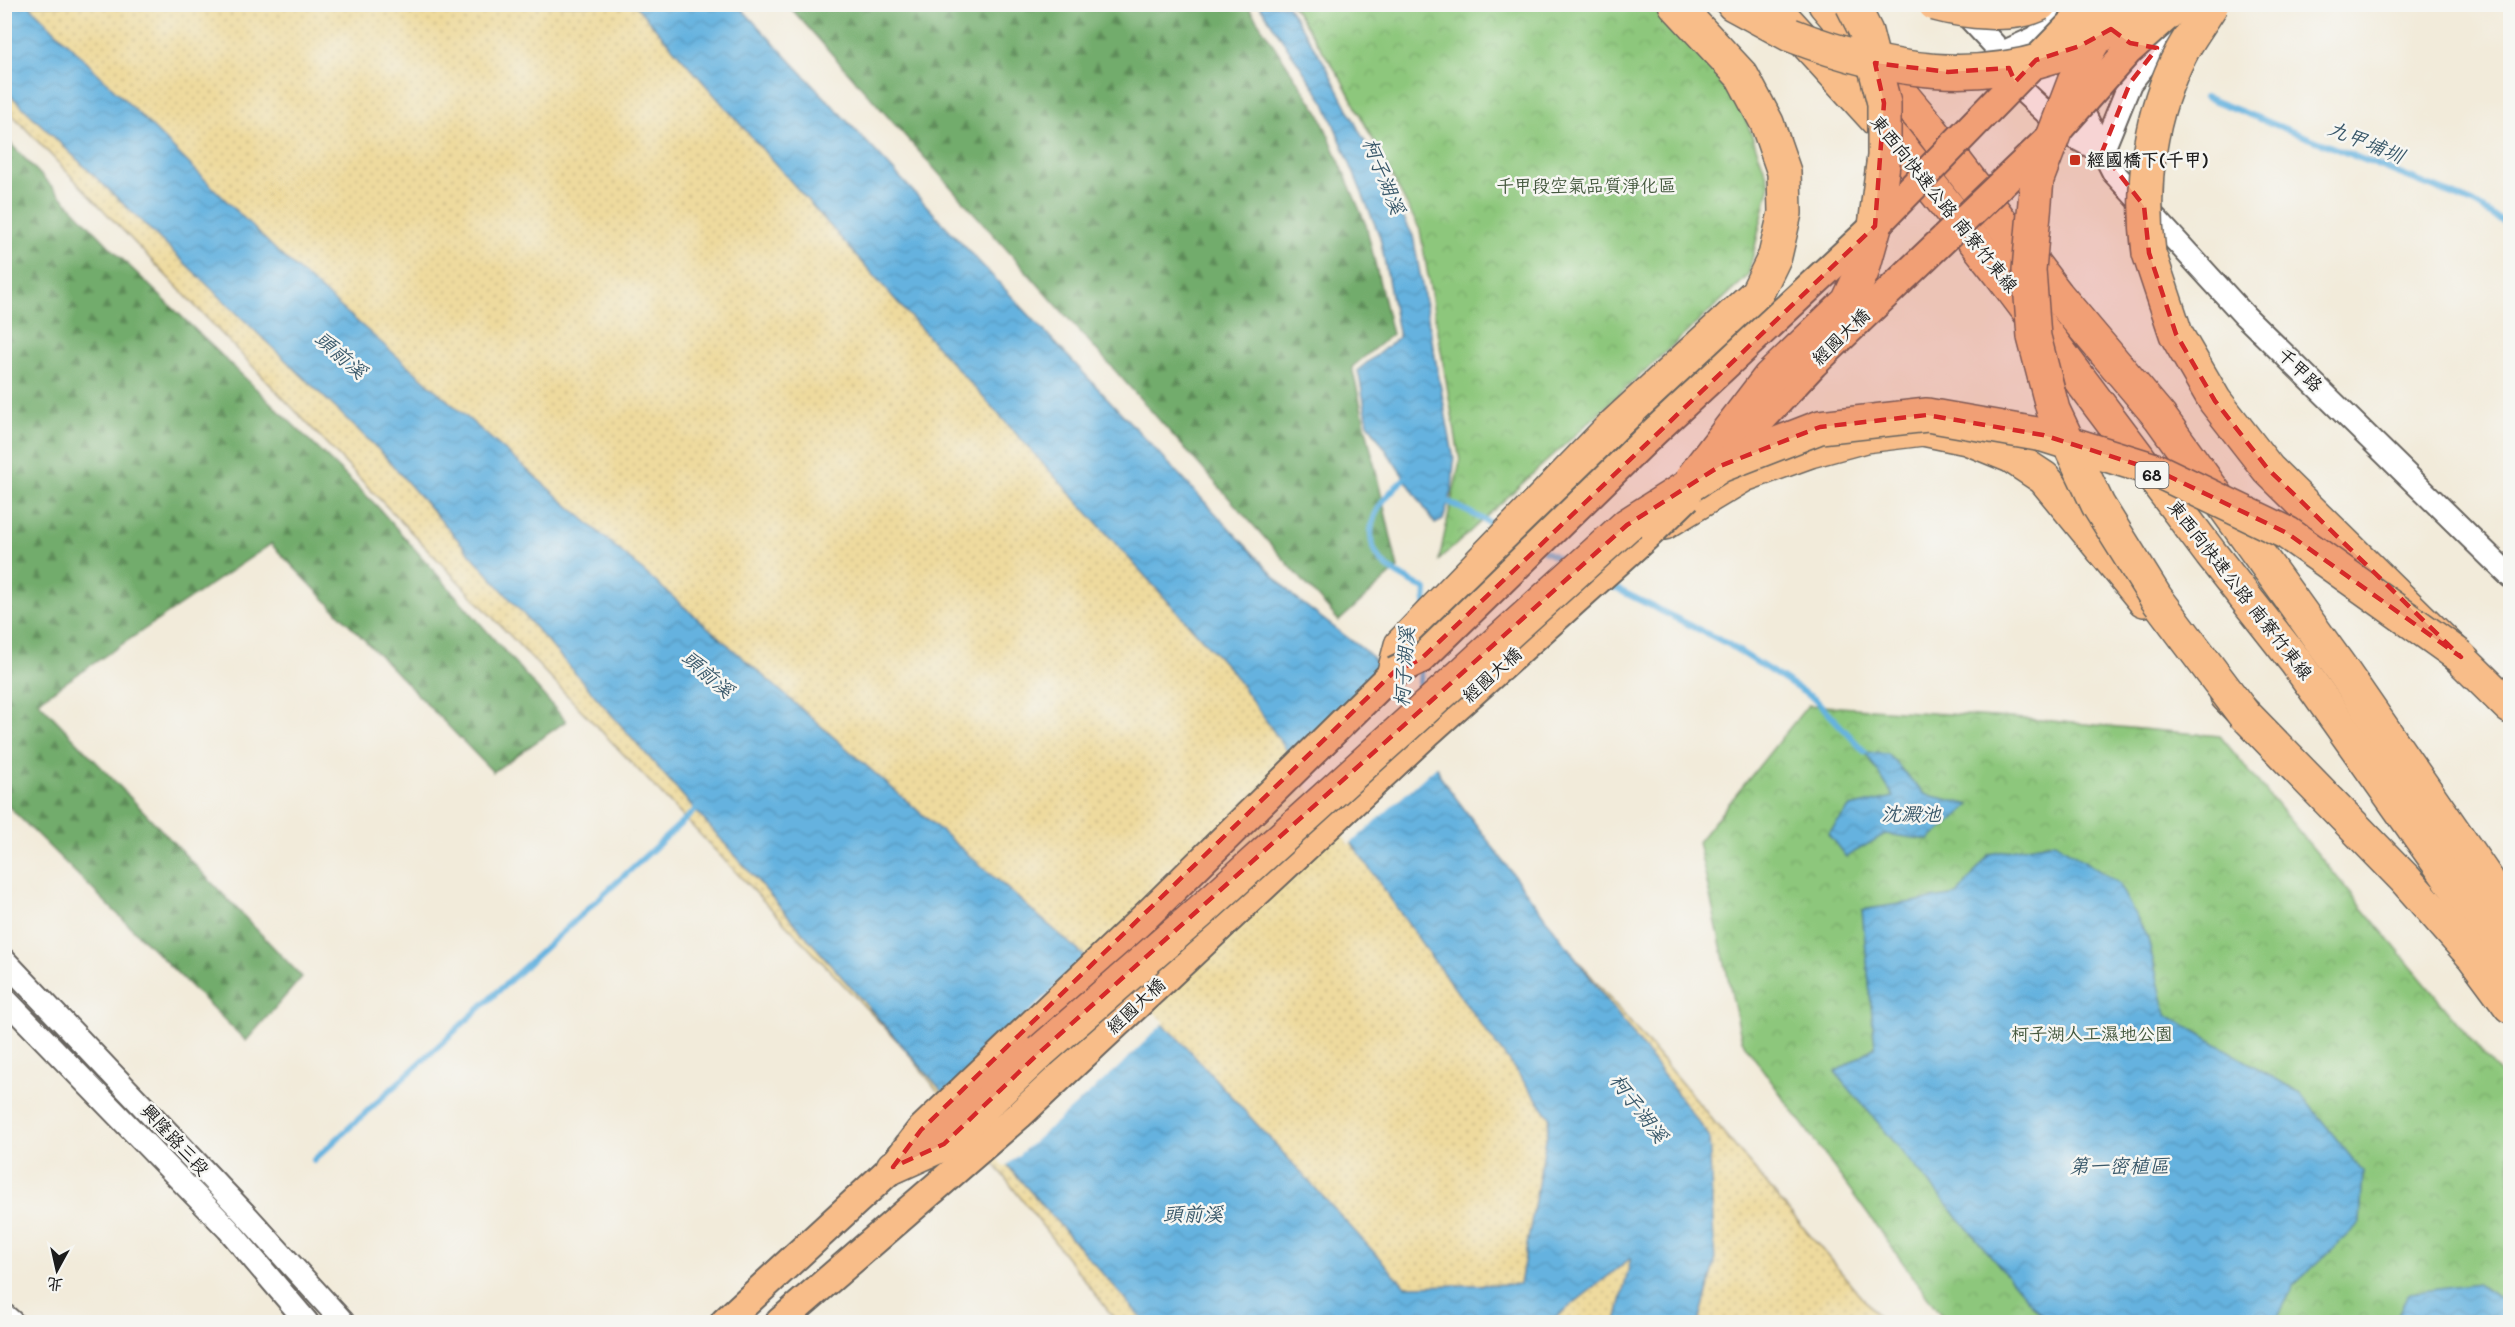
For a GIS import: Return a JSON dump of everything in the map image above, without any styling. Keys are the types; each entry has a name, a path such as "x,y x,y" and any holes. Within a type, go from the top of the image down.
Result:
{"highway":[{"path":"1394,672 1401,645 1612,427 1757,293 1775,256 1785,213 1784,172 1767,123 1742,76 1675,4"},
{"path":"1733,4 1791,35 1840,54 1893,67 1948,72 2013,68 2080,46 2151,4"},
{"name":"東西向快速公路 南寮竹東線","path":"1771,4 1894,139 2000,273 2211,554 2296,662 2511,964"},
{"name":"東西向快速公路 南寮竹東線","path":"1825,4 1928,126 2057,295 2160,417 2340,667 2511,913"},
{"path":"1654,529 1769,378 1848,302 1862,272 1875,226 1884,156 1884,103 1866,32 1852,4"},
{"path":"1935,4 1986,13 2032,8 2040,4"},
{"path":"2115,4 2082,61 2037,179 2029,270 2034,337 2053,410 2098,505 2156,598 2245,716"},
{"path":"2212,4 2181,52 2159,108 2148,159 2144,212 2149,253 2176,334 2216,401 2268,469 2511,707"},
{"path":"893,1167 944,1144 1040,1052 1200,912 1627,525 1720,466 1820,427 1927,415 2043,435 2158,471 2287,533 2461,657"},
{"path":"1654,529 1744,475 1810,451 1865,436 1923,429 1967,438 2011,456 2044,478 2166,628 2245,716 2333,802 2405,879 2473,956 2511,1006"}],"main road":[{"path":"725,1323 893,1167 921,1130 1147,915 1394,672 1421,659 1655,431 1875,226 2091,4"},
{"name":"經國大橋","path":"780,1323 1019,1115 1426,734 1654,529 1741,443 1813,364 2056,132 2128,51 2181,4"}],"street":[{"name":"千甲路","path":"1956,4 2002,53 2017,86 2068,134 2102,152 2114,173 2245,316 2511,576"},
{"path":"2002,53 2035,38 2072,4"},
{"path":"2091,4 2094,16 2130,43 2157,48"},
{"path":"2133,4 2152,21 2157,48"},
{"path":"2102,152 2130,83 2194,4"},
{"name":"興隆路三段","path":"4,960 245,1214 343,1323"},
{"name":"興隆路三段","path":"4,998 228,1228 308,1323"},
{"path":"4,1315 12,1323"}],"highlighted area":[{"path":"2111,29 2130,43 2157,48 2130,83 2102,152 2144,206 2149,253 2176,334 2215,401 2268,469 2461,657 2287,533 2158,471 2043,435 1927,415 1820,427 1720,466 1627,525 1040,1052 944,1144 893,1167 921,1130 1394,672 1421,659 1875,226 1884,103 1875,63 1948,72 2009,68 2015,82 2036,60 2080,46"}],"green space":[{"path":"788,5 1247,5 1319,113 1366,225 1392,334 1352,367 1398,568 1339,621"},
{"name":"千甲段空氣品質淨化區","path":"1292,5 1672,5 1727,69 1770,184 1748,276 1439,560 1460,461 1420,230 1340,77"},
{"path":"5,138 116,253 376,505 566,721 493,772 271,544 38,701 302,977 246,1041 5,803"},
{"name":"柯子湖人工濕地公園","path":"1808,705 2040,720 2220,736 2510,1086 2510,1322 1946,1322 1742,1041 1698,842"}],"sand":[{"path":"5,5 731,5 1334,671 1883,1322 1117,1322 905,1049 5,107"}],"water":[{"name":"頭前溪","path":"4,5 29,5 281,255 1175,1035 1405,1286 1520,1284 1550,1117 1432,958 1232,672 923,331 635,5 738,5 1294,597 1369,654 1418,713 1441,778 1709,1136 1715,1264 1699,1322 1616,1322 1631,1258 1550,1322 1145,1322 380,451 5,90"},
{"path":"1259,5 1287,5 1325,64 1413,236 1454,460 1452,491 1443,520 1435,524 1368,423 1358,370 1399,337 1380,237 1325,103"},
{"name":"沈澱池","path":"1865,752 1888,754 1924,794 1970,805 1929,840 1885,834 1846,857 1828,834 1850,807 1894,797"},
{"name":"第一密植區","path":"2055,842 2118,883 2148,939 2166,1014 2300,1093 2363,1172 2360,1223 2295,1284 2275,1322 2047,1322 1835,1072 1875,1047 1862,910 1957,895 1989,854"},
{"path":"2477,1284 2510,1303 2510,1322 2394,1322 2409,1293"}],"pier":[{"path":"1385,669 1420,712 1439,764 1349,845 1289,760"},
{"path":"1088,955 1165,1022 1119,1067 1005,1167 943,1097"}],"waterway":[{"name":"九甲埔圳","path":"2205,97 2473,203 2510,226"},
{"name":"柯子湖溪","path":"1409,475 1382,503 1372,526 1371,537 1374,550 1386,566 1426,590 1425,604"},
{"path":"1443,499 1500,528"},
{"path":"1544,551 1570,564"},
{"path":"1605,583 1728,644 1816,700 1865,752"},
{"name":"柯子湖溪","path":"1419,696 1421,668"},
{"path":"314,1160 700,806"}],"place":[{"name":"經國橋下(千甲)","path":"2075,160"}]}
